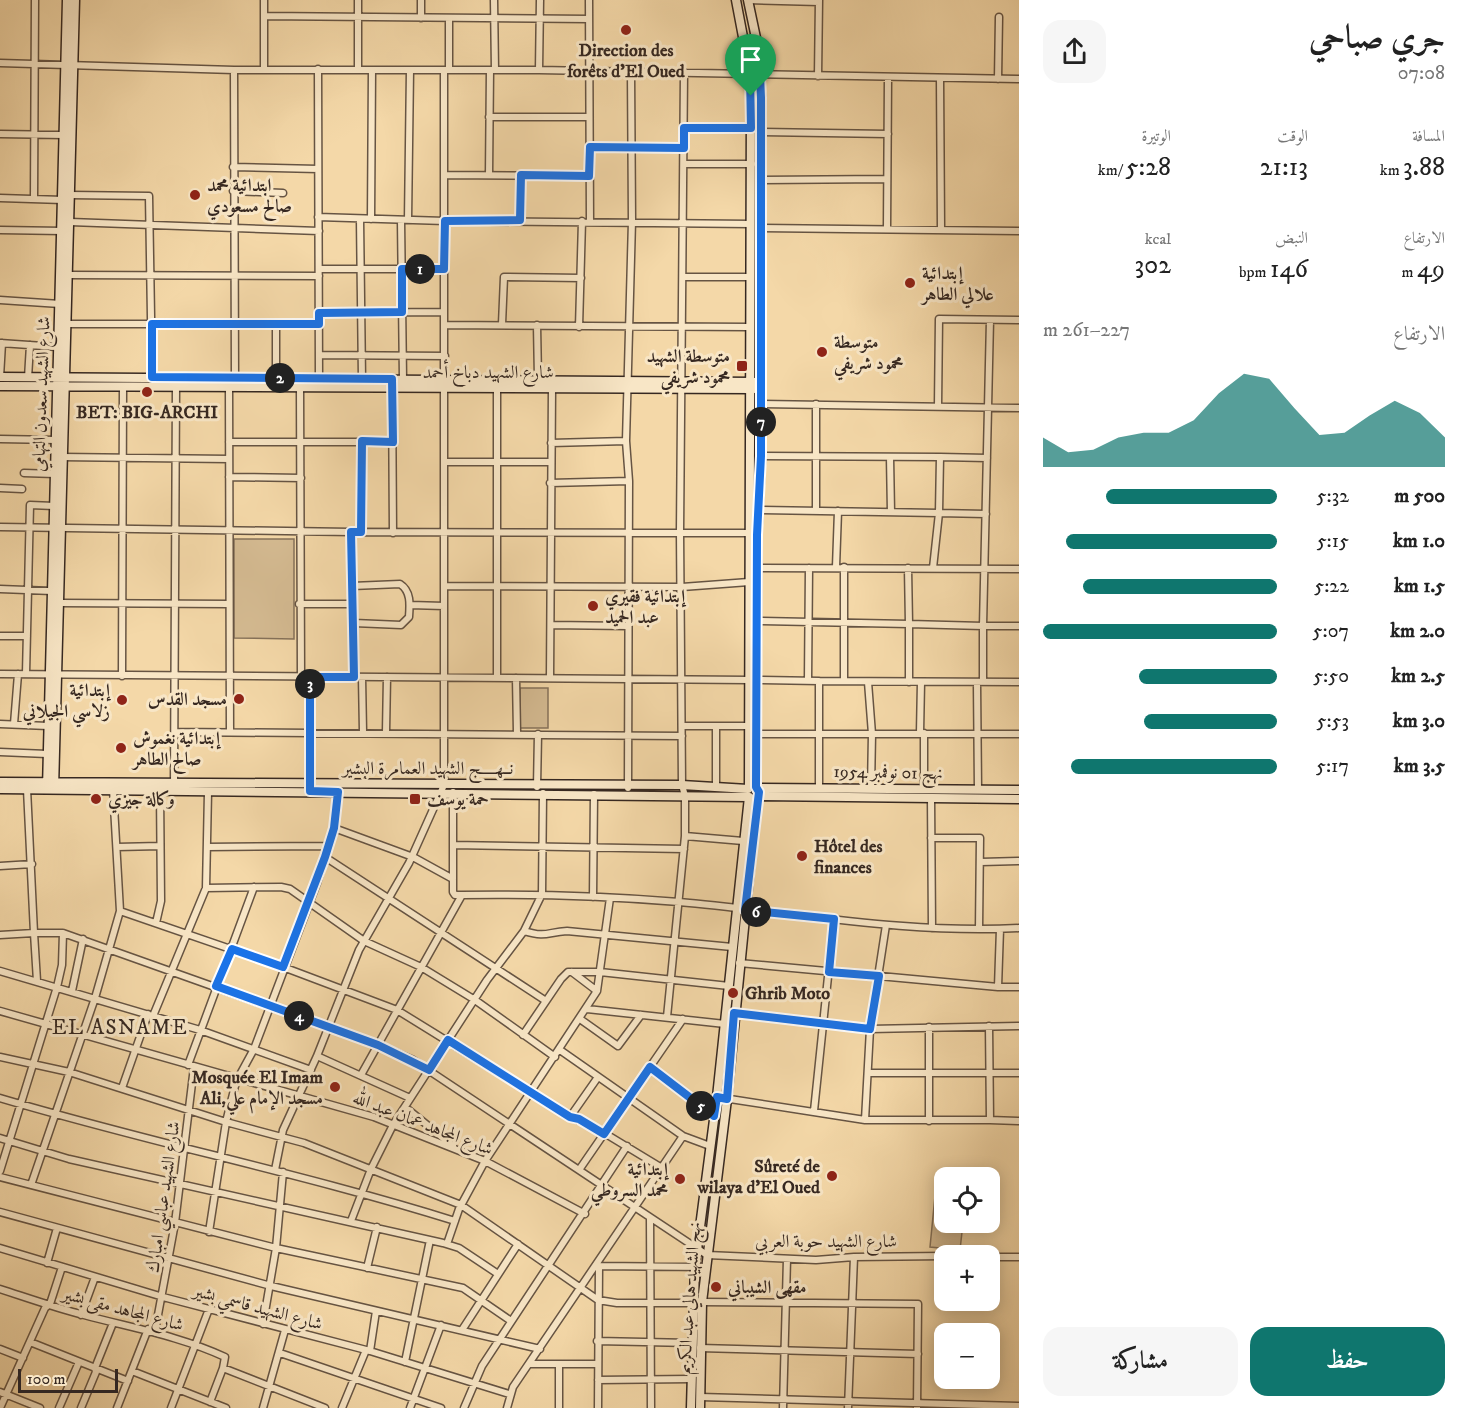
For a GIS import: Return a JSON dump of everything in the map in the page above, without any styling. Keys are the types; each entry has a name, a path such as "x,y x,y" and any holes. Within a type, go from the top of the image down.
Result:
{"main road":[{"name":"شارع الشهيد سعدون التهامي","path":"67,0 70,64"},
{"name":"شارع الشهيد سعدون التهامي","path":"51,786 54,675 52,591 61,457 63,324 68,275 66,197 70,64 75,0"},
{"path":"736,0 750,74 752,224 749,327 755,385 761,404 758,621 749,726 753,792"},
{"path":"691,1408 697,1392 691,1379 691,1343 697,1302 695,1265 717,1097 732,947 740,910 743,841 753,792 757,734 749,582 749,533 760,228 761,132 760,75 748,0"},
{"name":"شارع الشهيد سعدون التهامي","path":"62,378 58,347 63,324 60,304 67,228"},
{"name":"شارع الشهيد دباخ أحمد","path":"0,377 362,379 392,383 403,379 497,388 552,389 629,385"},
{"name":"شارع الشهيد دباخ أحمد","path":"0,386 300,387 538,380 629,385 755,385"},
{"name":"شارع الشهيد سعدون التهامي","path":"51,786 47,754 60,603 54,506 56,440 62,388"},
{"name":"نــهـــــج الشهيد العمامرة البشير","path":"0,782 113,789 160,790 174,787 208,792 310,788"},
{"name":"نــهـــــج الشهيد العمامرة البشير","path":"442,789 453,792 628,790 682,785 753,792"},
{"name":"نــهـــــج الشهيد العمامرة البشير","path":"0,789 51,786 539,791"},
{"name":"نهج 01 نوفمبر 1954","path":"753,792 871,788 931,798 1019,799"},
{"name":"نهج 01 نوفمبر 1954","path":"753,792 905,793 924,789 1019,790"},
{"path":"539,791 594,794 628,790 685,796 753,792"},
{"name":"نهج الشهيد هالي عبد الكريم","path":"700,1408 697,1392 700,1348 697,1302 706,1268 727,1099 739,963 740,910 753,792"}],"street":[{"path":"34,199 35,0"},
{"path":"264,0 264,69"},
{"path":"358,0 358,69"},
{"path":"421,0 421,18"},
{"path":"489,175 494,0"},
{"path":"540,0 540,70"},
{"path":"589,0 590,221"},
{"path":"748,0 819,1 818,76"},
{"path":"264,16 589,19"},
{"path":"999,17 999,79"},
{"path":"274,1170 282,1137 329,1027 342,989 364,941 413,857 442,789 445,733 444,269 446,70 449,19"},
{"path":"0,63 234,70 540,70 1019,79"},
{"path":"318,69 320,379"},
{"path":"234,70 232,228 235,378"},
{"path":"371,219 372,70"},
{"path":"403,379 402,269 410,70"},
{"path":"628,790 629,481 626,441 632,221 631,72"},
{"path":"667,1017 685,836 685,796 682,785 683,680 680,532 684,72"},
{"path":"887,228 888,78"},
{"path":"940,78 941,228"},
{"path":"489,117 590,117"},
{"path":"684,128 751,128"},
{"path":"761,132 888,134"},
{"path":"0,134 68,135"},
{"path":"590,147 684,148"},
{"path":"684,164 752,164"},
{"path":"233,167 318,169"},
{"path":"446,175 589,176"},
{"path":"520,220 521,175"},
{"path":"760,180 887,179"},
{"path":"233,192 283,193"},
{"path":"0,198 149,196 152,377"},
{"path":"318,217 445,221 632,221 752,224"},
{"path":"360,219 362,379"},
{"path":"579,327 582,221"},
{"path":"0,230 150,226 319,231"},
{"path":"760,228 941,228 1019,231"},
{"path":"68,275 234,276 360,269 444,269"},
{"path":"502,324 504,277 580,278"},
{"path":"684,277 750,277"},
{"path":"0,300 60,304"},
{"path":"319,313 444,312"},
{"path":"938,406 939,319 1019,320"},
{"path":"978,790 978,734 987,514 990,320"},
{"path":"63,324 319,324"},
{"path":"276,324 276,378"},
{"path":"445,325 749,327"},
{"path":"537,325 538,380"},
{"path":"0,377 1,343 58,347"},
{"path":"27,378 30,345"},
{"path":"319,355 444,356"},
{"path":"392,383 393,533"},
{"path":"122,676 123,387"},
{"path":"174,787 176,387"},
{"path":"229,387 230,732"},
{"path":"300,387 301,677"},
{"path":"497,388 497,678"},
{"path":"550,678 552,389"},
{"path":"761,404 1019,408"},
{"path":"816,404 816,510"},
{"path":"0,439 56,440"},
{"path":"361,532 362,441"},
{"path":"551,443 626,441"},
{"path":"229,442 393,442"},
{"path":"761,456 987,458"},
{"path":"61,457 229,459"},
{"path":"890,457 891,512"},
{"path":"933,568 939,513 940,457"},
{"path":"445,462 550,462"},
{"path":"24,472 55,474"},
{"path":"229,477 301,478"},
{"path":"550,483 629,481"},
{"path":"0,488 22,489"},
{"path":"14,724 27,636 30,505 54,506"},
{"path":"759,510 987,514"},
{"path":"836,567 838,511"},
{"path":"0,527 393,533 749,533"},
{"path":"351,532 354,677"},
{"path":"844,567 844,681"},
{"path":"758,568 1019,569"},
{"path":"808,680 809,568"},
{"path":"908,568 909,682"},
{"path":"444,586 682,586 749,582"},
{"path":"352,586 400,584 407,590 410,604 410,617 401,625 354,623"},
{"path":"0,589 52,591"},
{"path":"60,603 229,604"},
{"path":"299,604 353,604"},
{"path":"410,604 444,606"},
{"path":"758,621 1019,626"},
{"path":"551,625 628,626"},
{"path":"0,636 27,636"},
{"path":"0,674 230,678 1019,682"},
{"path":"310,677 310,788"},
{"path":"362,677 363,732"},
{"path":"386,732 387,677"},
{"path":"516,678 517,733"},
{"path":"819,681 819,788"},
{"path":"868,681 872,734 871,788"},
{"path":"921,682 924,789"},
{"path":"0,724 48,726"},
{"path":"682,726 749,726"},
{"path":"716,726 716,787"},
{"path":"175,732 682,736"},
{"path":"351,1221 371,1169 393,1125 497,967 524,931 542,894 543,848 538,734"},
{"path":"757,734 1019,734"},
{"path":"0,752 47,754"},
{"path":"209,1232 226,1122 238,1079 254,1049 329,846 334,828 338,788"},
{"path":"27,789 37,981"},
{"path":"31,1185 95,998 120,911 113,789"},
{"path":"156,922 161,901 160,790"},
{"path":"122,1088 150,1015 173,972 206,888 208,792"},
{"path":"453,792 454,894 542,894 610,898 680,903 886,925 932,928 1019,928"},
{"path":"593,897 594,794"},
{"path":"931,798 932,928"},
{"path":"334,828 413,857 453,879"},
{"path":"685,836 743,841"},
{"path":"931,838 980,838 980,929"},
{"path":"453,845 684,849"},
{"path":"117,847 160,846"},
{"path":"207,847 329,846"},
{"path":"325,857 389,901 440,930 546,1001"},
{"path":"981,862 1019,861"},
{"path":"0,866 32,864"},
{"name":"شارع الشهيد عباسي امبارك","path":"155,1331 163,1297 186,1149 191,1066 200,1030 254,887"},
{"path":"206,888 290,889 364,941 421,967 475,1000 555,1058"},
{"path":"361,1075 440,930 462,895"},
{"path":"447,1244 461,1204 485,1161 597,991 610,898"},
{"path":"120,911 189,933 397,1010 570,1117 579,1119 662,1168"},
{"path":"814,1111 834,919"},
{"path":"865,1120 870,1029 886,925"},
{"path":"998,987 1000,929"},
{"path":"524,931 546,936 567,932 732,947"},
{"path":"0,1172 57,987 62,964 63,933"},
{"path":"0,935 63,933 378,1045 429,1070 707,1255"},
{"path":"72,992 82,939"},
{"path":"739,963 1019,987"},
{"path":"0,971 200,1030 311,1070"},
{"path":"572,972 597,991"},
{"path":"523,1035 564,975 572,972 600,972 729,986"},
{"path":"587,1009 725,1024"},
{"name":"شارع المجاهد عمان عبد الله","path":"0,1011 374,1117 485,1161 585,1214"},
{"path":"734,1013 870,1029 1019,1026"},
{"path":"580,1019 618,1046 641,1015"},
{"path":"579,1170 682,1019"},
{"path":"989,1026 990,1120"},
{"path":"929,1027 929,1121"},
{"path":"560,1050 683,1136 710,1146"},
{"path":"317,1056 410,1098"},
{"path":"0,1057 69,1072 226,1122 282,1137 461,1204 598,1300 650,1303 918,1304 917,1406"},
{"path":"650,1067 714,1116"},
{"path":"868,1073 1019,1073"},
{"path":"570,1117 598,1077"},
{"path":"717,1097 865,1120 1019,1120"},
{"path":"0,1098 186,1149 362,1192 455,1221"},
{"path":"405,1107 458,1150"},
{"path":"507,1408 509,1394 598,1266 683,1136"},
{"path":"0,1138 42,1152 180,1185 447,1244 476,1258 498,1274"},
{"path":"464,1408 472,1383 511,1321 585,1214 627,1146"},
{"path":"263,1324 271,1287 283,1172"},
{"path":"0,1177 209,1232 463,1288 511,1321"},
{"path":"0,1212 271,1287 540,1349"},
{"path":"650,1218 651,1408"},
{"path":"367,1268 377,1227"},
{"path":"47,1263 57,1228"},
{"path":"405,1362 430,1240"},
{"path":"462,1330 518,1244"},
{"name":"شارع الشهيد قاسمي بشير","path":"0,1248 163,1297 368,1350 509,1394"},
{"name":"شارع الشهيد حوبة العربي","path":"707,1255 823,1260 854,1257 934,1256"},
{"path":"848,1404 854,1257"},
{"path":"1000,1257 1019,1257"},
{"path":"783,1408 787,1259"},
{"path":"598,1266 695,1265 706,1268"},
{"path":"598,1266 598,1408"},
{"path":"0,1408 3,1393 45,1308 50,1304 62,1268"},
{"path":"81,1315 95,1277"},
{"name":"شارع المجاهد مقى بشير","path":"0,1289 81,1315 148,1329 196,1345 225,1356 223,1368"},
{"path":"171,1408 209,1309"},
{"path":"342,1408 368,1350 376,1311"},
{"path":"81,1408 113,1323"},
{"path":"410,1408 441,1325"},
{"path":"127,1408 118,1406 148,1329"},
{"path":"263,1408 285,1330"},
{"path":"597,1341 691,1343"},
{"path":"30,1342 128,1381"},
{"path":"700,1348 918,1354"},
{"path":"0,1349 22,1358"},
{"path":"280,1353 356,1377 441,1408"},
{"path":"59,1408 80,1362"},
{"path":"529,1364 598,1364"},
{"path":"559,1364 559,1408"},
{"path":"210,1402 223,1368 325,1408"},
{"path":"132,1371 223,1408"},
{"path":"598,1380 691,1379"},
{"path":"697,1392 848,1404 1019,1406"},
{"path":"3,1393 40,1408"}],"shaded area":[{"path":"234,539 294,539 294,639 234,638"},
{"path":"520,688 548,688 548,728 520,728"},
{"path":"934,1206 934,1233 962,1233 961,1245 930,1247"}],"place":[{"name":"Direction des forêts d'El Oued","path":"626,30"},
{"name":"ابتدائية محمد صالح مسعودي","path":"195,195"},
{"name":"إبتدائية علالي الطاهر","path":"910,283"},
{"name":"متوسطة محمود شريفي","path":"822,352"},
{"name":"متوسطة الشهيد محمود شريفي","path":"742,366"},
{"name":"BET: BIG-ARCHI","path":"147,392"},
{"name":"إبتدائية فقيري عبد الحميد","path":"593,606"},
{"name":"مسجد القدس","path":"239,699"},
{"name":"إبتدائية زلاسي الجيلاني","path":"122,700"},
{"name":"إبتدائية نغموش صالح الطاهر","path":"121,748"},
{"name":"وكالة جيزي","path":"96,799"},
{"name":"حمة يوسف","path":"415,799"},
{"name":"Hôtel des finances","path":"802,856"},
{"name":"Ghrib Moto","path":"733,993"},
{"name":"Mosquée El Imam Ali,مسجد الإمام علي","path":"335,1087"},
{"name":"Sûreté de wilaya d'El Oued","path":"832,1176"},
{"name":"إبتدائية محمد السروطي","path":"680,1179"},
{"name":"مقهى الشيباني","path":"716,1287"}],"district":[{"name":"EL ASNAME","path":"120,1027"}],"route":[{"path":"750,74 760,75 761,456 757,535 756,787 759,795 754,821 745,910 834,919 829,972 879,976 870,1029 734,1013 727,1099 717,1097 714,1116 650,1067 604,1134 579,1119 570,1117 448,1040 429,1070 413,1060 378,1045 216,986 232,949 283,967 317,883 329,846 334,828 338,792 310,791 310,677 354,677 351,532 361,532 362,441 393,442 392,379 152,377 152,324 319,324 319,313 402,312 402,269 444,269 445,221 520,220 521,175 589,176 590,147 684,148 684,128 751,128 751,96 750,74"}]}
